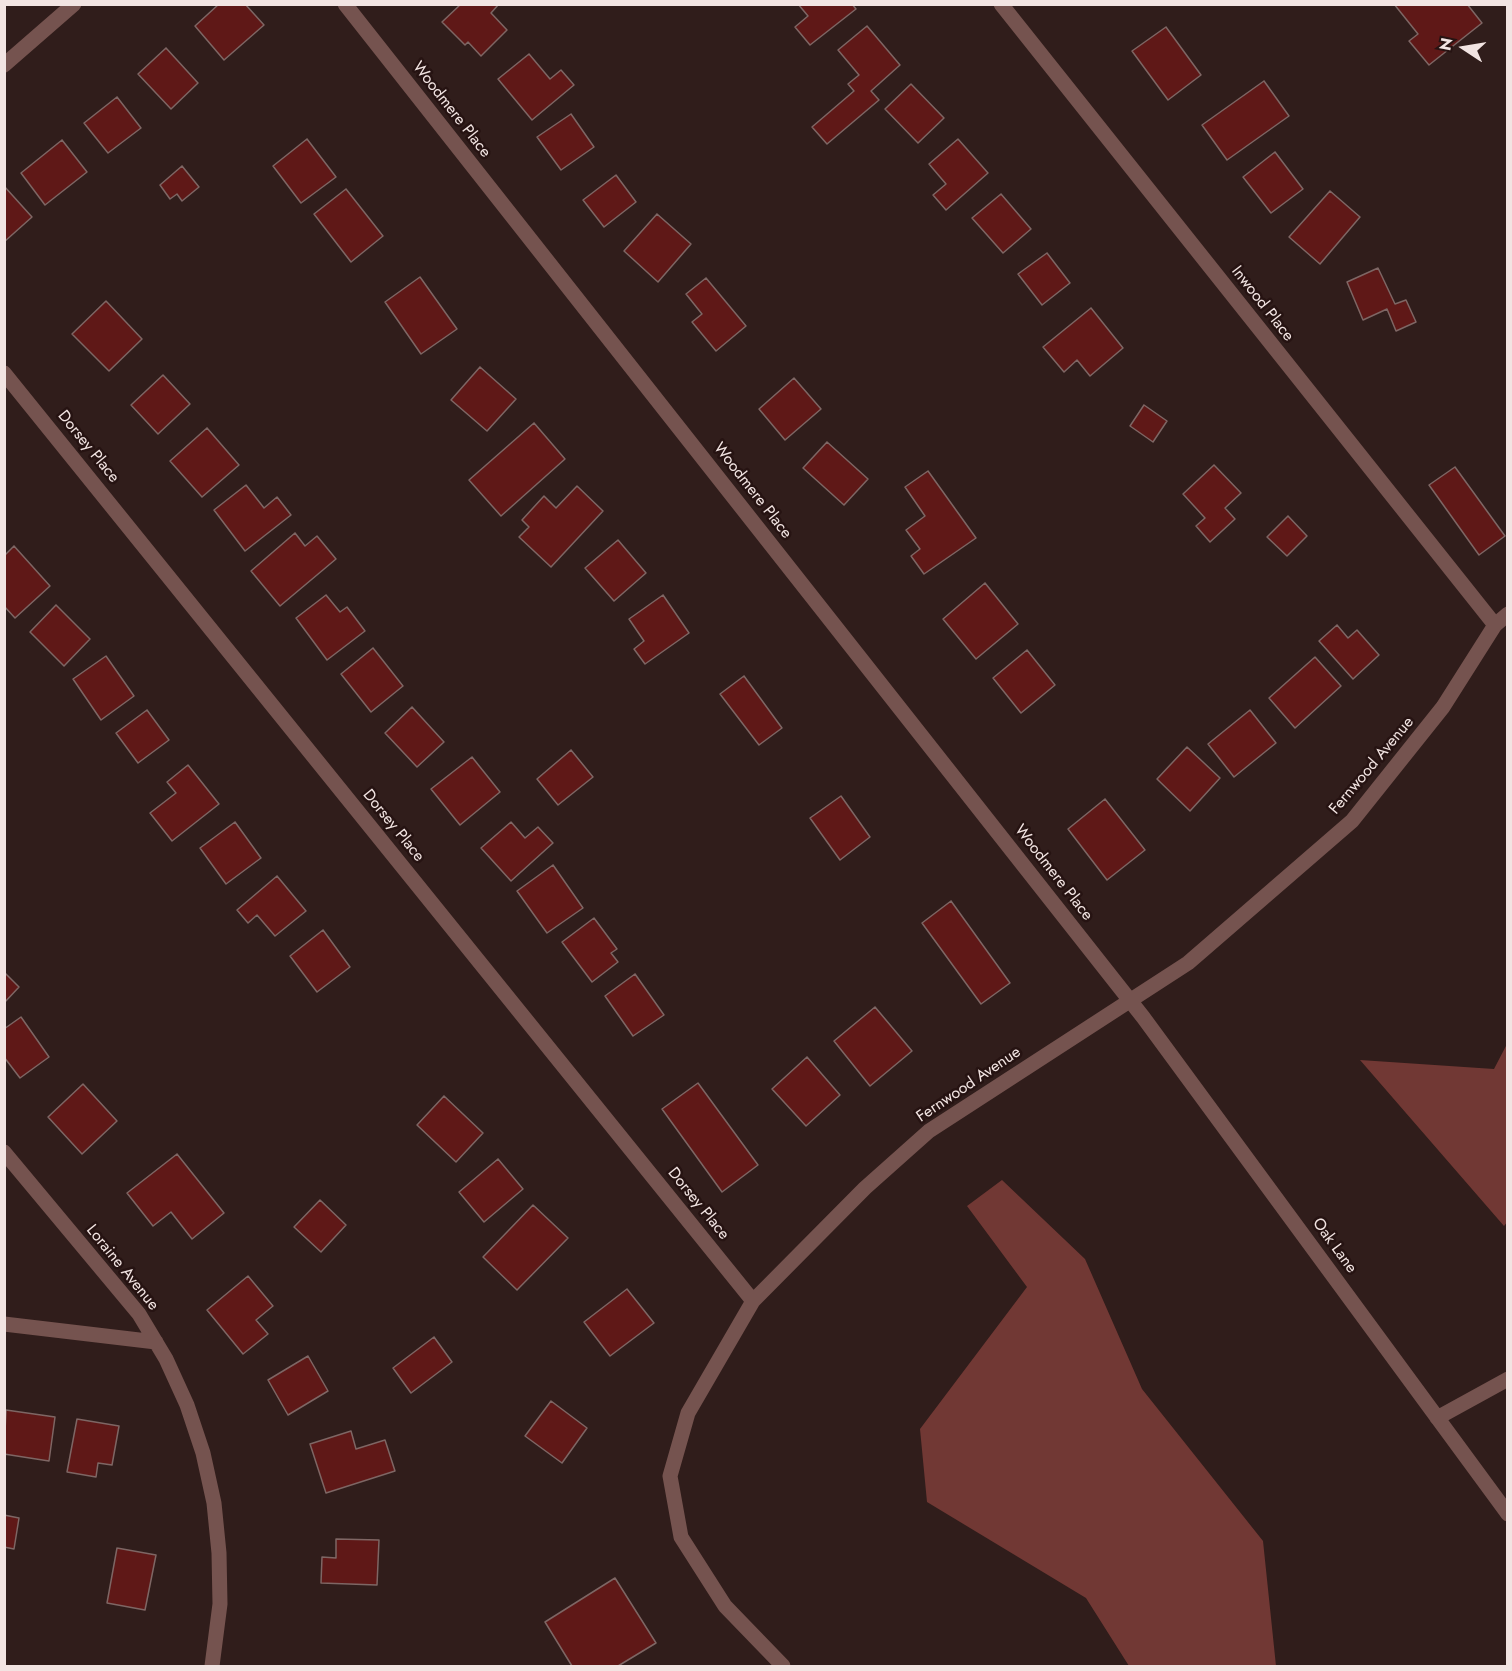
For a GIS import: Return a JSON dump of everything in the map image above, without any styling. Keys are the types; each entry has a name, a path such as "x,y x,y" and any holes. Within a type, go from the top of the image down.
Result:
{"street":[{"path":"6,61 74,4"},
{"name":"Woodmere Place","path":"345,4 1130,1000"},
{"name":"Inwood Place","path":"1001,4 1495,625"},
{"name":"Dorsey Place","path":"4,373 753,1301"},
{"name":"Fernwood Avenue","path":"783,1666 725,1606 681,1537 670,1476 688,1413 753,1301 866,1188 929,1131 1188,963 1352,821 1443,707 1495,625 1508,614"},
{"name":"Oak Lane","path":"1130,1000 1508,1514"},
{"name":"Loraine Avenue","path":"4,1152 139,1314 166,1359 186,1405 203,1453 214,1503 219,1553 220,1604 212,1666"},
{"path":"4,1324 156,1342"},
{"path":"1437,1418 1508,1379"}],"shaded area":[{"path":"1507,1044 1508,1221 1504,1226 1360,1060 1494,1069"},
{"path":"1002,1180 1085,1259 1142,1389 1263,1541 1276,1666 1129,1666 1086,1598 927,1502 920,1429 1027,1287 967,1206"}],"building":[{"path":"219,4 245,4 264,25 224,60 195,26"},
{"path":"461,4 499,4 491,13 507,30 481,56 468,42 465,45 442,22"},
{"path":"798,4 852,4 856,9 810,45 795,27 808,16"},
{"path":"1394,4 1467,4 1482,23 1429,65 1409,41 1418,34"},
{"path":"867,26 900,65 871,91 879,100 827,144 812,127 854,91 848,84 859,75 838,50"},
{"path":"1166,27 1201,75 1168,100 1132,51"},
{"path":"166,48 198,83 171,109 138,74"},
{"path":"529,54 550,79 561,70 574,85 532,120 498,79"},
{"path":"1264,81 1289,116 1227,160 1202,125"},
{"path":"911,84 944,118 918,143 885,109"},
{"path":"117,97 141,128 108,153 84,123"},
{"path":"571,114 594,147 561,170 537,137"},
{"path":"307,139 336,177 301,203 273,166"},
{"path":"958,139 988,173 946,210 933,195 946,184 929,164"},
{"path":"62,140 87,172 45,205 21,173"},
{"path":"1275,152 1303,189 1271,213 1243,177"},
{"path":"182,166 199,187 182,201 177,194 170,199 160,185"},
{"path":"616,175 636,202 604,227 583,200"},
{"path":"4,186 32,217 4,242"},
{"path":"346,189 383,236 351,262 314,214"},
{"path":"1330,191 1360,217 1320,264 1289,237"},
{"path":"1001,194 1031,229 1003,253 972,218"},
{"path":"657,214 691,244 658,282 624,251"},
{"path":"1047,253 1070,283 1042,305 1018,274"},
{"path":"1378,268 1395,304 1406,300 1416,322 1396,331 1387,309 1363,320 1347,282"},
{"path":"420,277 457,329 421,354 385,302"},
{"path":"706,278 746,326 716,351 692,322 702,314 686,294"},
{"path":"106,301 142,339 109,371 72,334"},
{"path":"1091,308 1123,348 1090,376 1077,360 1064,372 1043,347"},
{"path":"480,367 516,399 487,431 451,400"},
{"path":"163,375 190,404 158,434 131,405"},
{"path":"794,378 821,409 785,440 759,409"},
{"path":"1144,405 1167,421 1153,442 1130,426"},
{"path":"534,423 565,459 501,516 469,480"},
{"path":"207,428 239,465 202,497 170,461"},
{"path":"827,442 868,479 844,505 803,468"},
{"path":"1214,465 1241,493 1225,508 1235,519 1210,542 1196,526 1205,518 1183,494"},
{"path":"1455,467 1505,536 1479,555 1429,485"},
{"path":"928,471 976,538 924,574 911,556 920,549 906,530 925,516 905,487"},
{"path":"246,485 264,508 277,497 291,515 245,551 214,510"},
{"path":"577,486 603,511 551,567 519,537 529,527 522,520 544,496 556,508"},
{"path":"1288,516 1307,536 1287,556 1267,537"},
{"path":"295,533 305,546 317,536 336,559 280,606 251,571"},
{"path":"618,540 646,573 614,601 585,568"},
{"path":"14,546 50,586 15,618 4,606 4,556"},
{"path":"985,583 1018,624 976,659 943,619"},
{"path":"326,595 340,612 347,607 365,631 327,660 296,618"},
{"path":"663,595 689,633 645,664 634,649 644,641 629,619"},
{"path":"56,605 90,639 64,666 30,632"},
{"path":"1337,625 1348,638 1357,630 1379,655 1353,679 1319,641"},
{"path":"373,648 403,686 371,712 341,674"},
{"path":"1027,650 1055,685 1021,713 993,678"},
{"path":"106,656 134,696 101,720 73,679"},
{"path":"1315,657 1341,686 1295,728 1269,698"},
{"path":"744,676 782,728 759,745 720,694"},
{"path":"412,707 444,742 417,767 385,733"},
{"path":"147,710 169,740 138,763 116,733"},
{"path":"1250,710 1276,743 1234,777 1208,744"},
{"path":"1187,747 1220,778 1190,811 1157,779"},
{"path":"571,750 593,777 558,805 537,779"},
{"path":"472,757 500,792 460,825 431,789"},
{"path":"188,765 219,804 172,841 150,813 176,793 167,782"},
{"path":"841,796 870,837 840,860 810,818"},
{"path":"1105,799 1145,850 1107,880 1068,829"},
{"path":"235,822 261,858 226,884 200,848"},
{"path":"511,822 525,838 538,827 553,843 511,881 481,848"},
{"path":"553,865 583,908 547,933 517,891"},
{"path":"277,876 306,911 275,936 257,915 248,923 237,910"},
{"path":"951,901 1010,983 981,1004 922,923"},
{"path":"594,918 617,949 611,953 618,962 592,982 562,942"},
{"path":"323,930 350,967 317,992 290,956"},
{"path":"4,972 19,987 4,1003"},
{"path":"635,974 664,1015 633,1036 605,996"},
{"path":"875,1007 912,1051 870,1086 834,1041"},
{"path":"21,1017 49,1057 20,1078 4,1057 4,1029"},
{"path":"807,1057 840,1095 806,1126 772,1089"},
{"path":"698,1083 758,1165 722,1192 662,1109"},
{"path":"83,1084 117,1121 82,1154 48,1117"},
{"path":"444,1096 483,1133 456,1162 417,1125"},
{"path":"177,1154 224,1213 192,1239 171,1212 153,1226 127,1193"},
{"path":"498,1159 523,1189 484,1222 459,1192"},
{"path":"320,1200 346,1225 321,1252 294,1227"},
{"path":"533,1205 568,1238 517,1290 483,1257"},
{"path":"248,1276 273,1306 256,1320 268,1334 243,1354 207,1310"},
{"path":"627,1289 654,1323 610,1356 584,1322"},
{"path":"434,1337 452,1362 411,1393 393,1368"},
{"path":"308,1356 328,1391 288,1415 268,1380"},
{"path":"551,1401 587,1428 562,1463 525,1436"},
{"path":"6,1410 55,1417 49,1461 4,1454"},
{"path":"77,1419 119,1426 112,1465 98,1463 96,1477 67,1472"},
{"path":"351,1431 356,1449 385,1440 395,1471 326,1493 310,1444"},
{"path":"4,1515 19,1518 14,1549 4,1547"},
{"path":"336,1539 379,1540 377,1585 321,1583 322,1557 336,1558"},
{"path":"117,1548 156,1555 145,1610 107,1603"},
{"path":"615,1578 656,1643 618,1666 572,1666 545,1622"}]}
